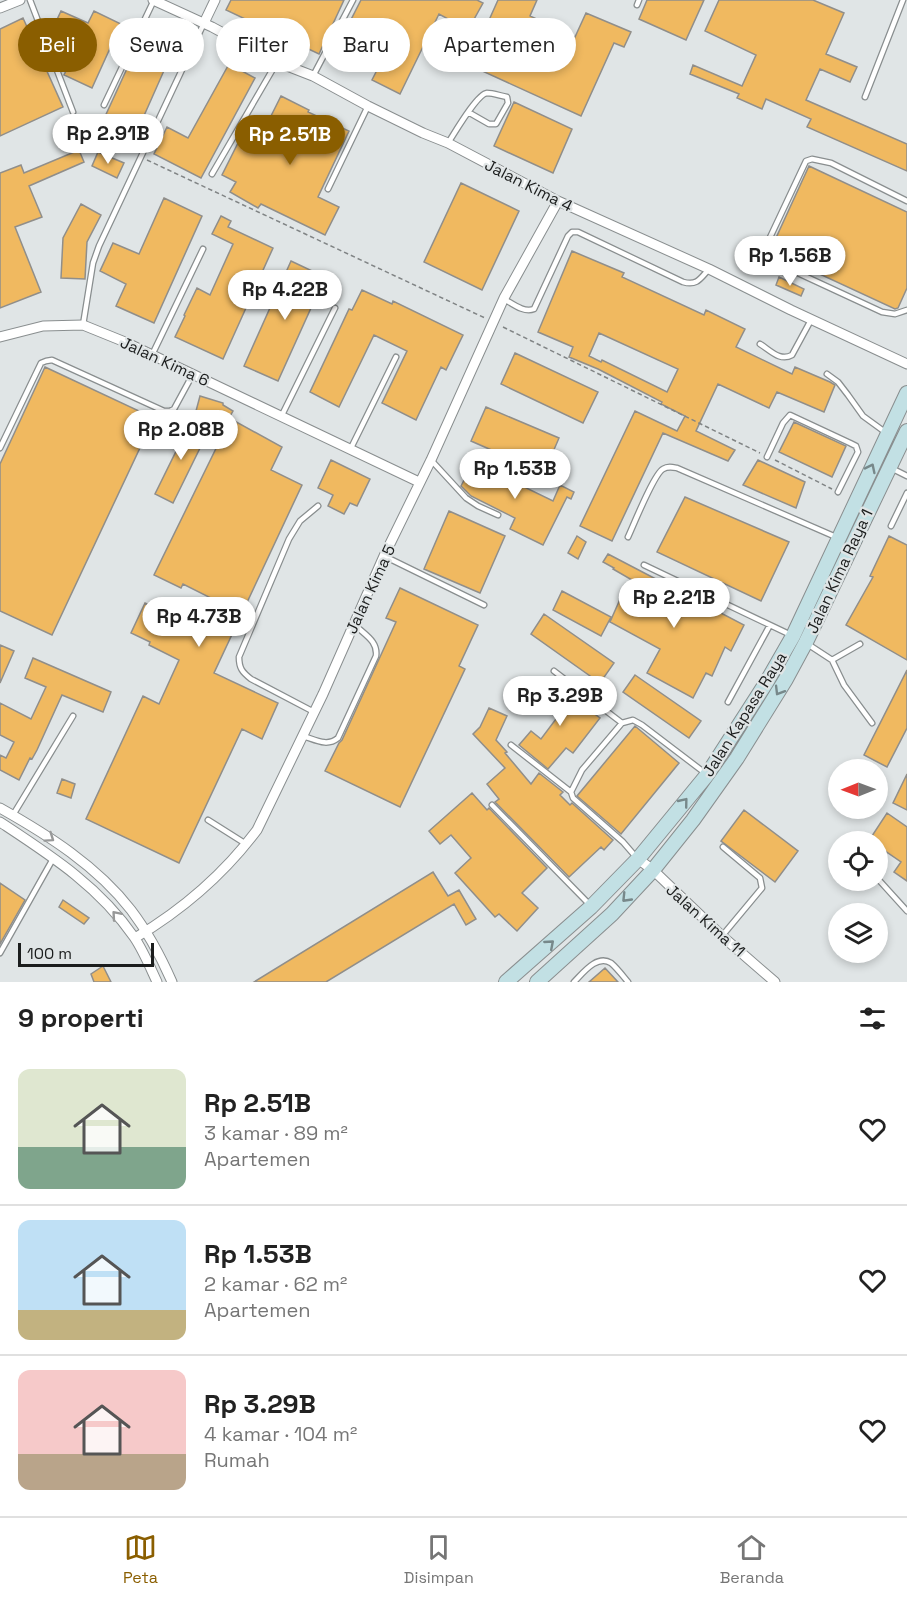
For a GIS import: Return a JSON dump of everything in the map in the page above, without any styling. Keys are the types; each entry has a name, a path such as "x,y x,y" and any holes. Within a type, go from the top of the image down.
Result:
{"main road":[{"name":"Jalan Kapasa Raya","path":"506,982 591,907 638,859 707,775 765,683 799,639 838,538 907,393"},
{"name":"Jalan Kima Raya 1","path":"537,982 612,914 653,870 693,820 737,758 786,679 799,639 866,514 907,431"}],"street":[{"path":"0,8 20,0"},
{"name":"Jalan Kima 4","path":"154,0 193,18"},
{"path":"204,23 216,0"},
{"name":"Jalan Kima 4","path":"204,23 216,29"},
{"name":"Jalan Kima 4","path":"303,72 423,133 448,143 558,201 708,269 907,364"},
{"name":"Jalan Kima 5","path":"135,938 202,891 246,844 262,820 431,460 504,298 558,201"},
{"name":"Jalan Kima 6","path":"0,337 44,326 83,325 193,374 419,482"},
{"path":"0,808 42,832 100,878 130,909 146,932 172,982"},
{"path":"0,822 54,857 98,893 135,938 158,982"},
{"name":"Jalan Kima 11","path":"638,859 653,870 722,936 775,982"}],"lane":[{"path":"30,0 73,112"},
{"path":"104,105 154,0"},
{"path":"313,76 353,0"},
{"path":"865,97 903,0"},
{"path":"83,325 93,263 99,246 181,72"},
{"path":"212,174 272,72"},
{"path":"448,143 468,112 485,94 508,99 496,124 489,124 468,112"},
{"path":"328,189 368,106"},
{"path":"907,201 831,163 812,159 806,161 765,248 766,256 772,261 882,312 895,314 907,310"},
{"path":"504,298 524,310 534,309 568,236 572,232 578,232 690,284 696,282 708,269"},
{"path":"152,355 203,249"},
{"path":"281,417 335,308"},
{"path":"760,344 783,358 788,358 792,355 811,320"},
{"path":"350,450 396,357"},
{"path":"0,448 41,363 46,361 52,360 164,411 174,409 193,374"},
{"path":"827,374 838,382 863,416 887,434"},
{"path":"767,457 783,423 790,415 856,446 858,452 838,492"},
{"path":"431,460 466,498 498,515"},
{"path":"628,537 654,480 661,470 669,466 838,538"},
{"path":"890,467 907,476"},
{"path":"891,526 907,493"},
{"path":"314,712 251,679 239,667 239,657 290,539 300,522 318,507"},
{"path":"384,556 484,605"},
{"path":"644,565 799,639 832,660 844,685 872,723"},
{"path":"303,736 326,743 332,743 338,738 376,656 377,648 374,643 353,624"},
{"path":"728,702 770,625"},
{"path":"832,660 860,644"},
{"path":"554,671 622,723"},
{"path":"13,815 73,716"},
{"path":"571,792 582,770 622,723 633,720 707,775"},
{"path":"512,745 571,792 573,798 623,842 638,859"},
{"path":"492,805 591,907"},
{"path":"208,820 246,844"},
{"path":"722,936 762,888 760,878 723,847"},
{"path":"0,953 54,857"},
{"path":"888,890 907,911"},
{"path":"574,982 594,963 603,960 610,963 628,982"}],"building":[{"path":"231,0 344,0 336,18 322,18 322,48 319,54 310,50 310,18 243,18 226,10"},
{"path":"361,0 477,0 483,3 475,18 446,18 439,14 437,18 422,18 422,49 400,94 372,80 376,72 410,72 410,18 352,18"},
{"path":"498,0 537,0 530,16 534,18 490,18"},
{"path":"647,0 704,0 686,40 639,19"},
{"path":"719,0 813,0 844,13 826,54 857,67 850,82 820,69 806,100 907,144 907,171 807,127 811,119 766,99 762,109 737,98 739,94 690,74 693,65 742,86 756,55 705,31"},
{"path":"61,11 77,18 58,18"},
{"path":"94,11 109,18 109,50 92,88 64,75 65,72 97,72 97,18 90,18"},
{"path":"586,13 631,32 624,47 614,43 581,116 484,72 576,72 576,35"},
{"path":"18,20 18,72 47,72 63,107 0,136 0,29"},
{"path":"125,72 163,72 135,136 103,121"},
{"path":"225,72 244,72 255,78 201,178 154,154 167,127 188,138"},
{"path":"281,96 309,110 308,112 349,131 318,197 339,207 325,235 261,204 258,208 230,192 236,182 222,175 238,143 254,150"},
{"path":"514,102 572,129 553,173 494,146"},
{"path":"79,150 84,162 29,186 42,217 15,227 41,292 0,308 0,173 21,165 24,173"},
{"path":"98,152 124,163 117,178 92,166"},
{"path":"809,166 907,212 907,288 898,308 895,309 770,251"},
{"path":"461,183 519,211 482,290 424,262"},
{"path":"164,198 202,216 154,323 116,306 126,284 100,271 113,243 139,254"},
{"path":"81,204 101,215 87,242 85,279 61,278 63,238"},
{"path":"221,216 231,221 228,227 273,248 223,359 175,337 197,288 210,295 233,244 212,234"},
{"path":"572,251 624,273 622,277 704,315 706,310 745,329 736,347 792,374 795,367 835,385 824,412 777,392 769,408 718,384 696,431 735,450 728,461 663,433 612,541 580,526 635,411 677,431 685,416 598,369 569,357 573,347 538,332","holes":["599,333 678,369 667,392 602,360 601,362 589,356"]},
{"path":"291,261 325,277 278,381 244,366"},
{"path":"779,277 804,289 801,296 776,285"},
{"path":"362,290 392,304 393,301 463,335 446,370 441,367 416,420 382,403 407,351 374,335 339,407 310,392 349,309 352,310"},
{"path":"515,353 598,392 583,423 501,384"},
{"path":"45,367 154,418 52,635 0,611 0,464"},
{"path":"200,396 223,403 233,411 229,418 282,447 271,470 302,485 214,673 278,703 262,739 242,729 179,863 86,819 143,696 159,704 179,660 131,633 145,603 165,612 168,605 201,621 211,598 183,584 181,588 154,575 227,426 221,422 223,418 196,411"},
{"path":"486,407 559,438 544,473 471,441"},
{"path":"183,416 206,427 196,446 200,448 173,503 155,494 187,429 179,425"},
{"path":"794,422 846,446 832,477 779,452"},
{"path":"476,457 523,480 520,485 553,501 560,485 574,492 571,499 567,497 543,545 510,529 515,518 471,496 461,486"},
{"path":"331,460 370,479 357,506 350,503 344,514 328,506 333,495 318,488"},
{"path":"758,460 805,482 796,508 743,485"},
{"path":"685,497 789,542 761,601 657,552"},
{"path":"449,511 505,536 480,593 424,569"},
{"path":"577,536 586,542 578,559 568,553"},
{"path":"889,536 907,545 907,660 846,625 873,577 870,576"},
{"path":"608,554 744,625 731,651 725,647 712,676 706,673 693,698 647,673 660,649 610,622 621,597 630,602 639,584 603,562"},
{"path":"400,588 478,625 459,666 465,669 400,807 325,771 342,740 396,622 386,618"},
{"path":"562,591 611,617 601,636 553,610"},
{"path":"544,614 614,663 600,683 531,634"},
{"path":"0,645 14,651 0,683"},
{"path":"33,658 111,692 103,712 62,695 37,750 32,759 30,758 19,780 0,770 0,755 6,758 14,742 0,735 0,703 31,719 46,687 25,678"},
{"path":"907,670 907,728 888,765 888,759 872,759 864,755"},
{"path":"635,675 701,721 689,738 623,692"},
{"path":"550,677 567,691 566,693 600,718 573,753 566,748 548,769 519,745 531,731 541,739 562,711 538,691"},
{"path":"489,708 507,716 496,740 531,784 539,773 563,792 560,795 570,805 572,803 613,840 604,850 601,847 569,877 495,802 499,799 487,784 505,768 473,734 480,727"},
{"path":"635,726 679,763 621,834 577,796"},
{"path":"907,774 907,810 893,803"},
{"path":"62,779 75,784 71,798 57,793"},
{"path":"472,793 547,868 522,893 538,908 517,931 499,914 495,917 455,873 471,858 451,835 440,844 429,831"},
{"path":"744,810 798,851 775,882 721,841"},
{"path":"888,814 907,827 907,881 894,872 901,862 888,853 888,831 875,831 883,819 888,819"},
{"path":"433,872 448,896 459,890 476,919 466,925 454,904 326,982 254,982"},
{"path":"0,883 25,900 0,944"},
{"path":"63,900 89,918 84,924 59,907"},
{"path":"103,966 111,982 94,982 91,974"},
{"path":"605,968 618,982 589,982"}]}
